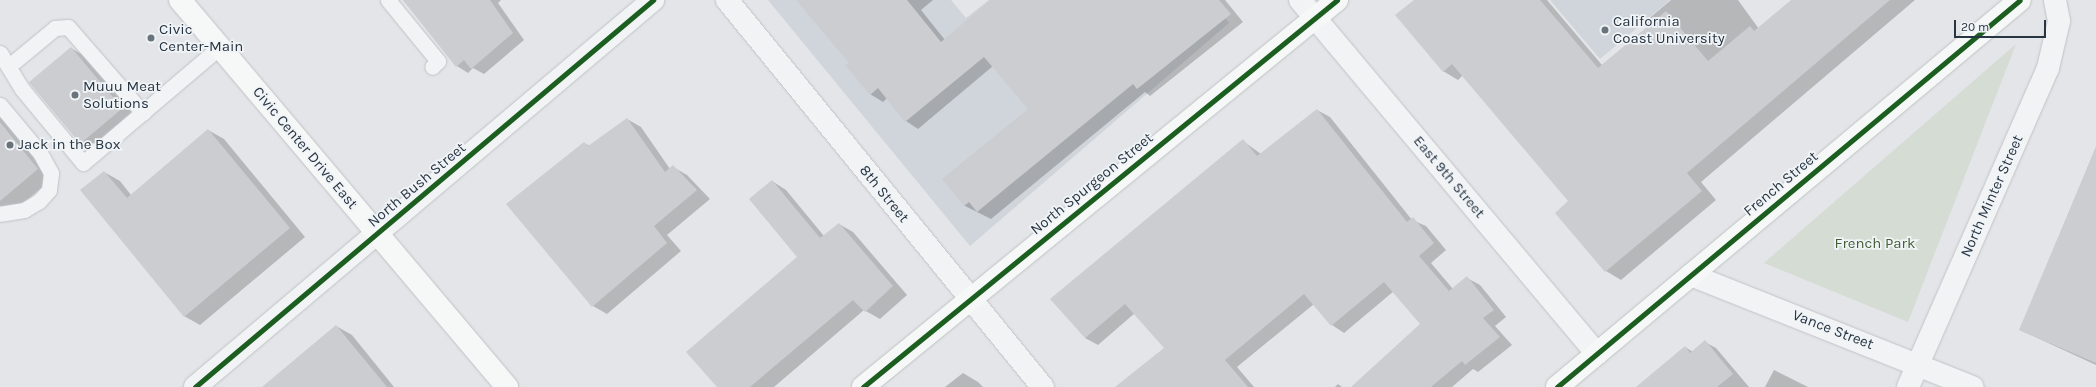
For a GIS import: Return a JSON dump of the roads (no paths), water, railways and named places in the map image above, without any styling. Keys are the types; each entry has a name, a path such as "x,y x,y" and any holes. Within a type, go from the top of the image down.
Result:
{"street":[{"name":"Civic Center Drive East","path":"180,0 507,387"},
{"name":"North Bush Street","path":"195,387 378,234 653,0"},
{"name":"8th Street","path":"727,0 1042,387"},
{"name":"East 9th Street","path":"1300,0 1597,354"},
{"name":"North Spurgeon Street","path":"863,387 1337,0"},
{"name":"French Street","path":"1557,387 2020,0"},
{"name":"North Minter Street","path":"1908,387 2048,68 2059,21 2055,0"},
{"name":"Vance Street","path":"1691,275 1919,363 1973,387"}],"lane":[{"path":"388,0 438,61 432,67"},
{"path":"9,66 55,28 68,27 142,113"},
{"path":"0,52 22,89 83,163 220,47"},
{"path":"0,105 40,154 51,173 49,190 39,202 24,210 0,214"}],"place":[{"name":"California Coast University","path":"1605,30"},
{"name":"Civic Center-Main","path":"151,38"},
{"name":"Muuu Meat Solutions","path":"75,95"},
{"name":"Jack in the Box","path":"10,145"}],"park label":[{"name":"French Park","path":"1875,244"}]}
